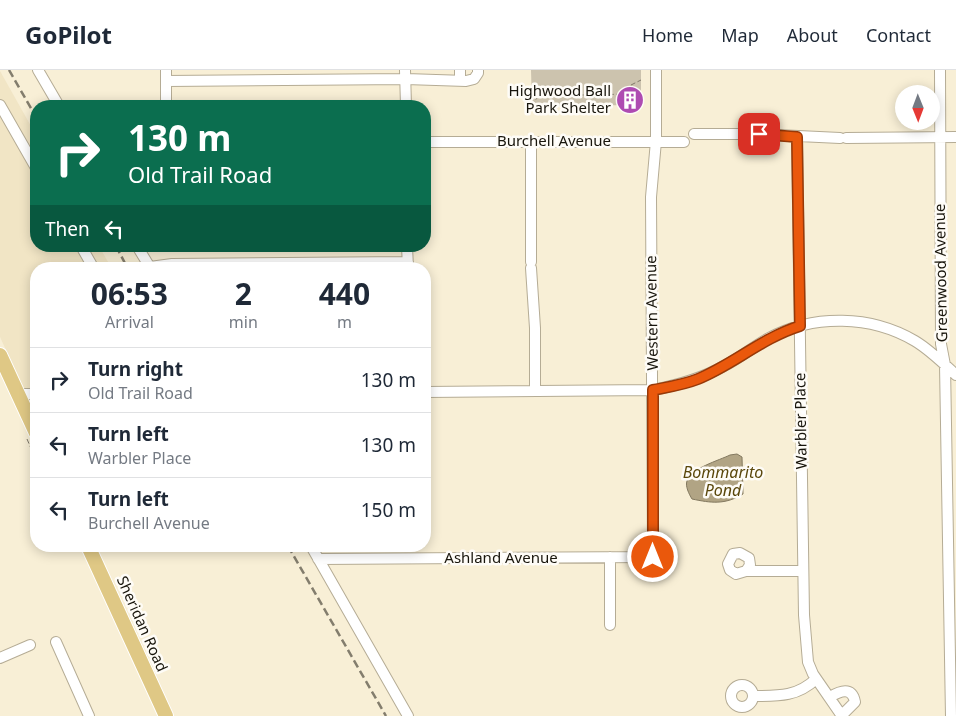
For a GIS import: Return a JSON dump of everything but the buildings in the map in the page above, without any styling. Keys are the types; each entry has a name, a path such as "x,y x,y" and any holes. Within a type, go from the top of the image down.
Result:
{"main road":[{"path":"0,355 30,420"},
{"name":"Sheridan Road","path":"91,552 166,716"}],"street":[{"path":"38,70 55,100"},
{"path":"460,70 460,81"},
{"path":"166,100 166,75 406,75 460,81 474,79 478,70"},
{"name":"Western Avenue","path":"653,557 651,197 656,141 656,70"},
{"name":"Greenwood Avenue","path":"940,70 941,344 945,365 951,716"},
{"path":"406,75 406,100"},
{"path":"0,105 30,158"},
{"path":"694,134 759,134 843,138 956,137"},
{"name":"Warbler Place","path":"797,137 806,653 816,679 842,716 855,702 854,697 844,691 839,691 830,698"},
{"path":"531,141 531,265 535,328 535,391"},
{"name":"Burchell Avenue","path":"431,142 684,142"},
{"path":"431,392 653,390 684,384 698,379 724,366 769,338 800,326 844,321 883,327 916,342 931,352 956,375"},
{"path":"18,394 30,394"},
{"path":"314,552 408,716"},
{"path":"610,557 610,625"},
{"name":"Ashland Avenue","path":"318,559 653,557"},
{"path":"746,571 804,571"},
{"path":"56,642 89,716"},
{"path":"0,658 30,645"},
{"path":"753,696 793,694 807,687 816,679"}],"path":[{"path":"532,106 538,96 630,94 631,85 641,80"}],"shaded area":[{"path":"531,70 641,70 641,105 532,106"},
{"path":"0,71 30,124 30,252 102,252 108,262 30,262 30,402 0,337"}],"water":[{"name":"Bommarito Pond","path":"737,454 742,457 743,494 730,500 718,502 692,499 687,481 693,473 706,465"}],"railway":[{"path":"9,70 30,107"},
{"path":"119,252 124,262"},
{"path":"291,552 386,716"}],"place":[{"name":"Highwood Ball Park Shelter","path":"630,100"}],"route":[{"path":"653,557 653,390 684,384 698,379 724,366 769,338 800,326 797,137 759,134"}]}
